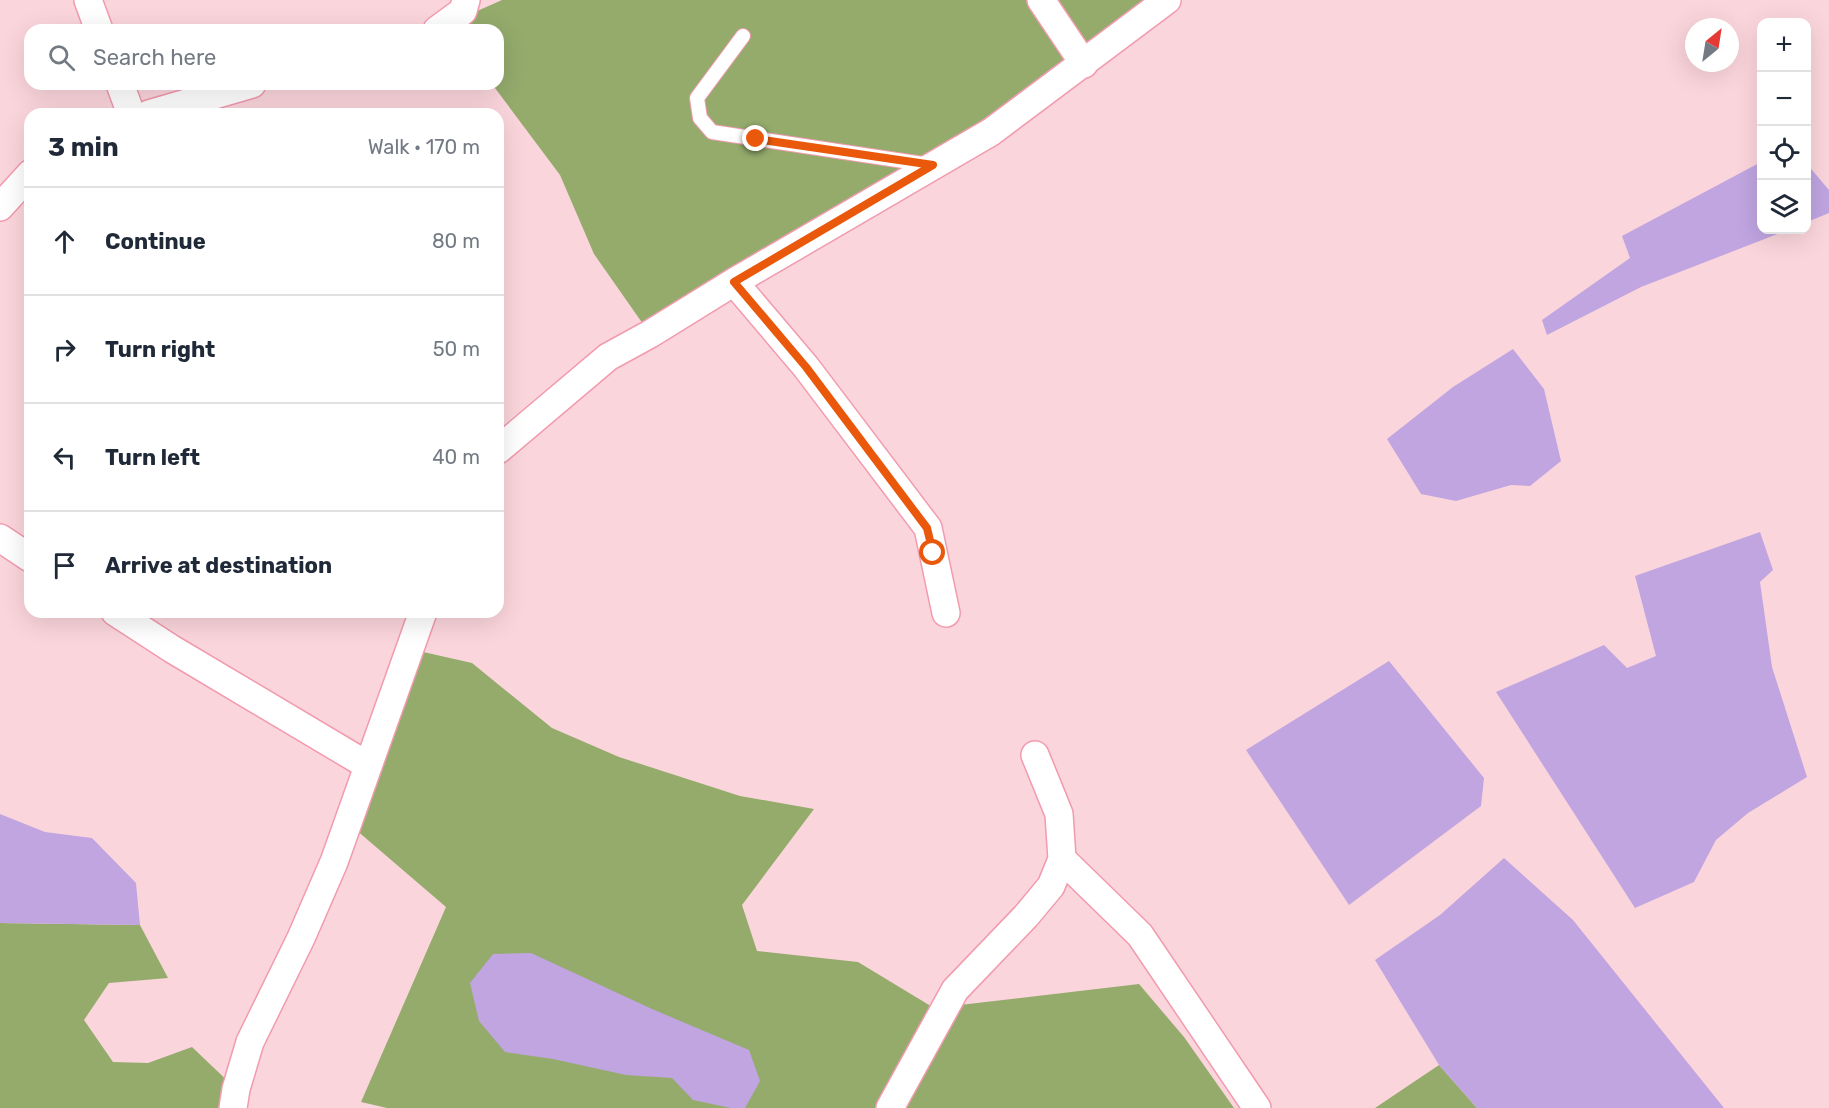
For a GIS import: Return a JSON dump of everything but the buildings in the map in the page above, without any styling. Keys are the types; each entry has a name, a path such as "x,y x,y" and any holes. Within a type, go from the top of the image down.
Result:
{"street":[{"path":"88,0 97,24"},
{"path":"445,24 463,10 466,0"},
{"path":"1041,0 1084,64"},
{"path":"504,445 608,357 991,132 1167,0"},
{"path":"122,90 129,108"},
{"path":"170,108 231,90"},
{"path":"0,207 24,181"},
{"path":"734,282 806,367 927,528 946,613"},
{"path":"0,538 24,554"},
{"path":"124,618 367,765"},
{"path":"233,1108 250,1042 302,938 334,862 421,618"},
{"path":"890,1108 955,990 1026,916 1051,886 1062,859 1059,814 1035,755"},
{"path":"1062,859 1140,935 1257,1108"}],"lane":[{"path":"743,36 697,98 700,118 712,132 933,165"}],"green space":[{"path":"502,0 1156,0 978,123 738,272 650,334 594,254 560,175 496,90 504,90 504,24 448,24"},
{"path":"410,649 472,663 552,728 619,757 740,796 814,809 742,905 757,951 858,962 934,1008 1139,984 1184,1037 1234,1108 387,1108 361,1102 446,907 348,823"},
{"path":"0,923 140,925 168,978 109,983 84,1020 113,1062 148,1063 192,1047 236,1089 233,1108 0,1108"},
{"path":"1439,1065 1477,1108 1375,1108"}],"shaded area":[{"path":"1757,164 1757,234 1778,234 1641,287 1547,335 1542,320 1630,258 1622,236"},
{"path":"1811,169 1829,190 1829,213 1811,220"},
{"path":"1513,349 1544,389 1561,461 1530,486 1511,485 1456,501 1421,494 1387,439 1453,387"},
{"path":"1760,532 1773,570 1760,582 1772,667 1807,777 1748,813 1716,840 1694,882 1635,908 1496,692 1604,645 1627,668 1656,656 1635,576"},
{"path":"1389,661 1484,778 1481,806 1349,905 1246,750"},
{"path":"0,814 45,832 92,838 136,883 140,925 0,923"},
{"path":"1504,858 1573,920 1724,1108 1477,1108 1439,1065 1375,960 1440,915"},
{"path":"531,953 652,1009 749,1050 760,1081 745,1108 731,1108 693,1100 672,1078 626,1075 553,1059 505,1052 479,1021 470,983 493,954"}],"route":[{"path":"756,139 933,165 734,282 806,367 927,528 933,553"}]}
